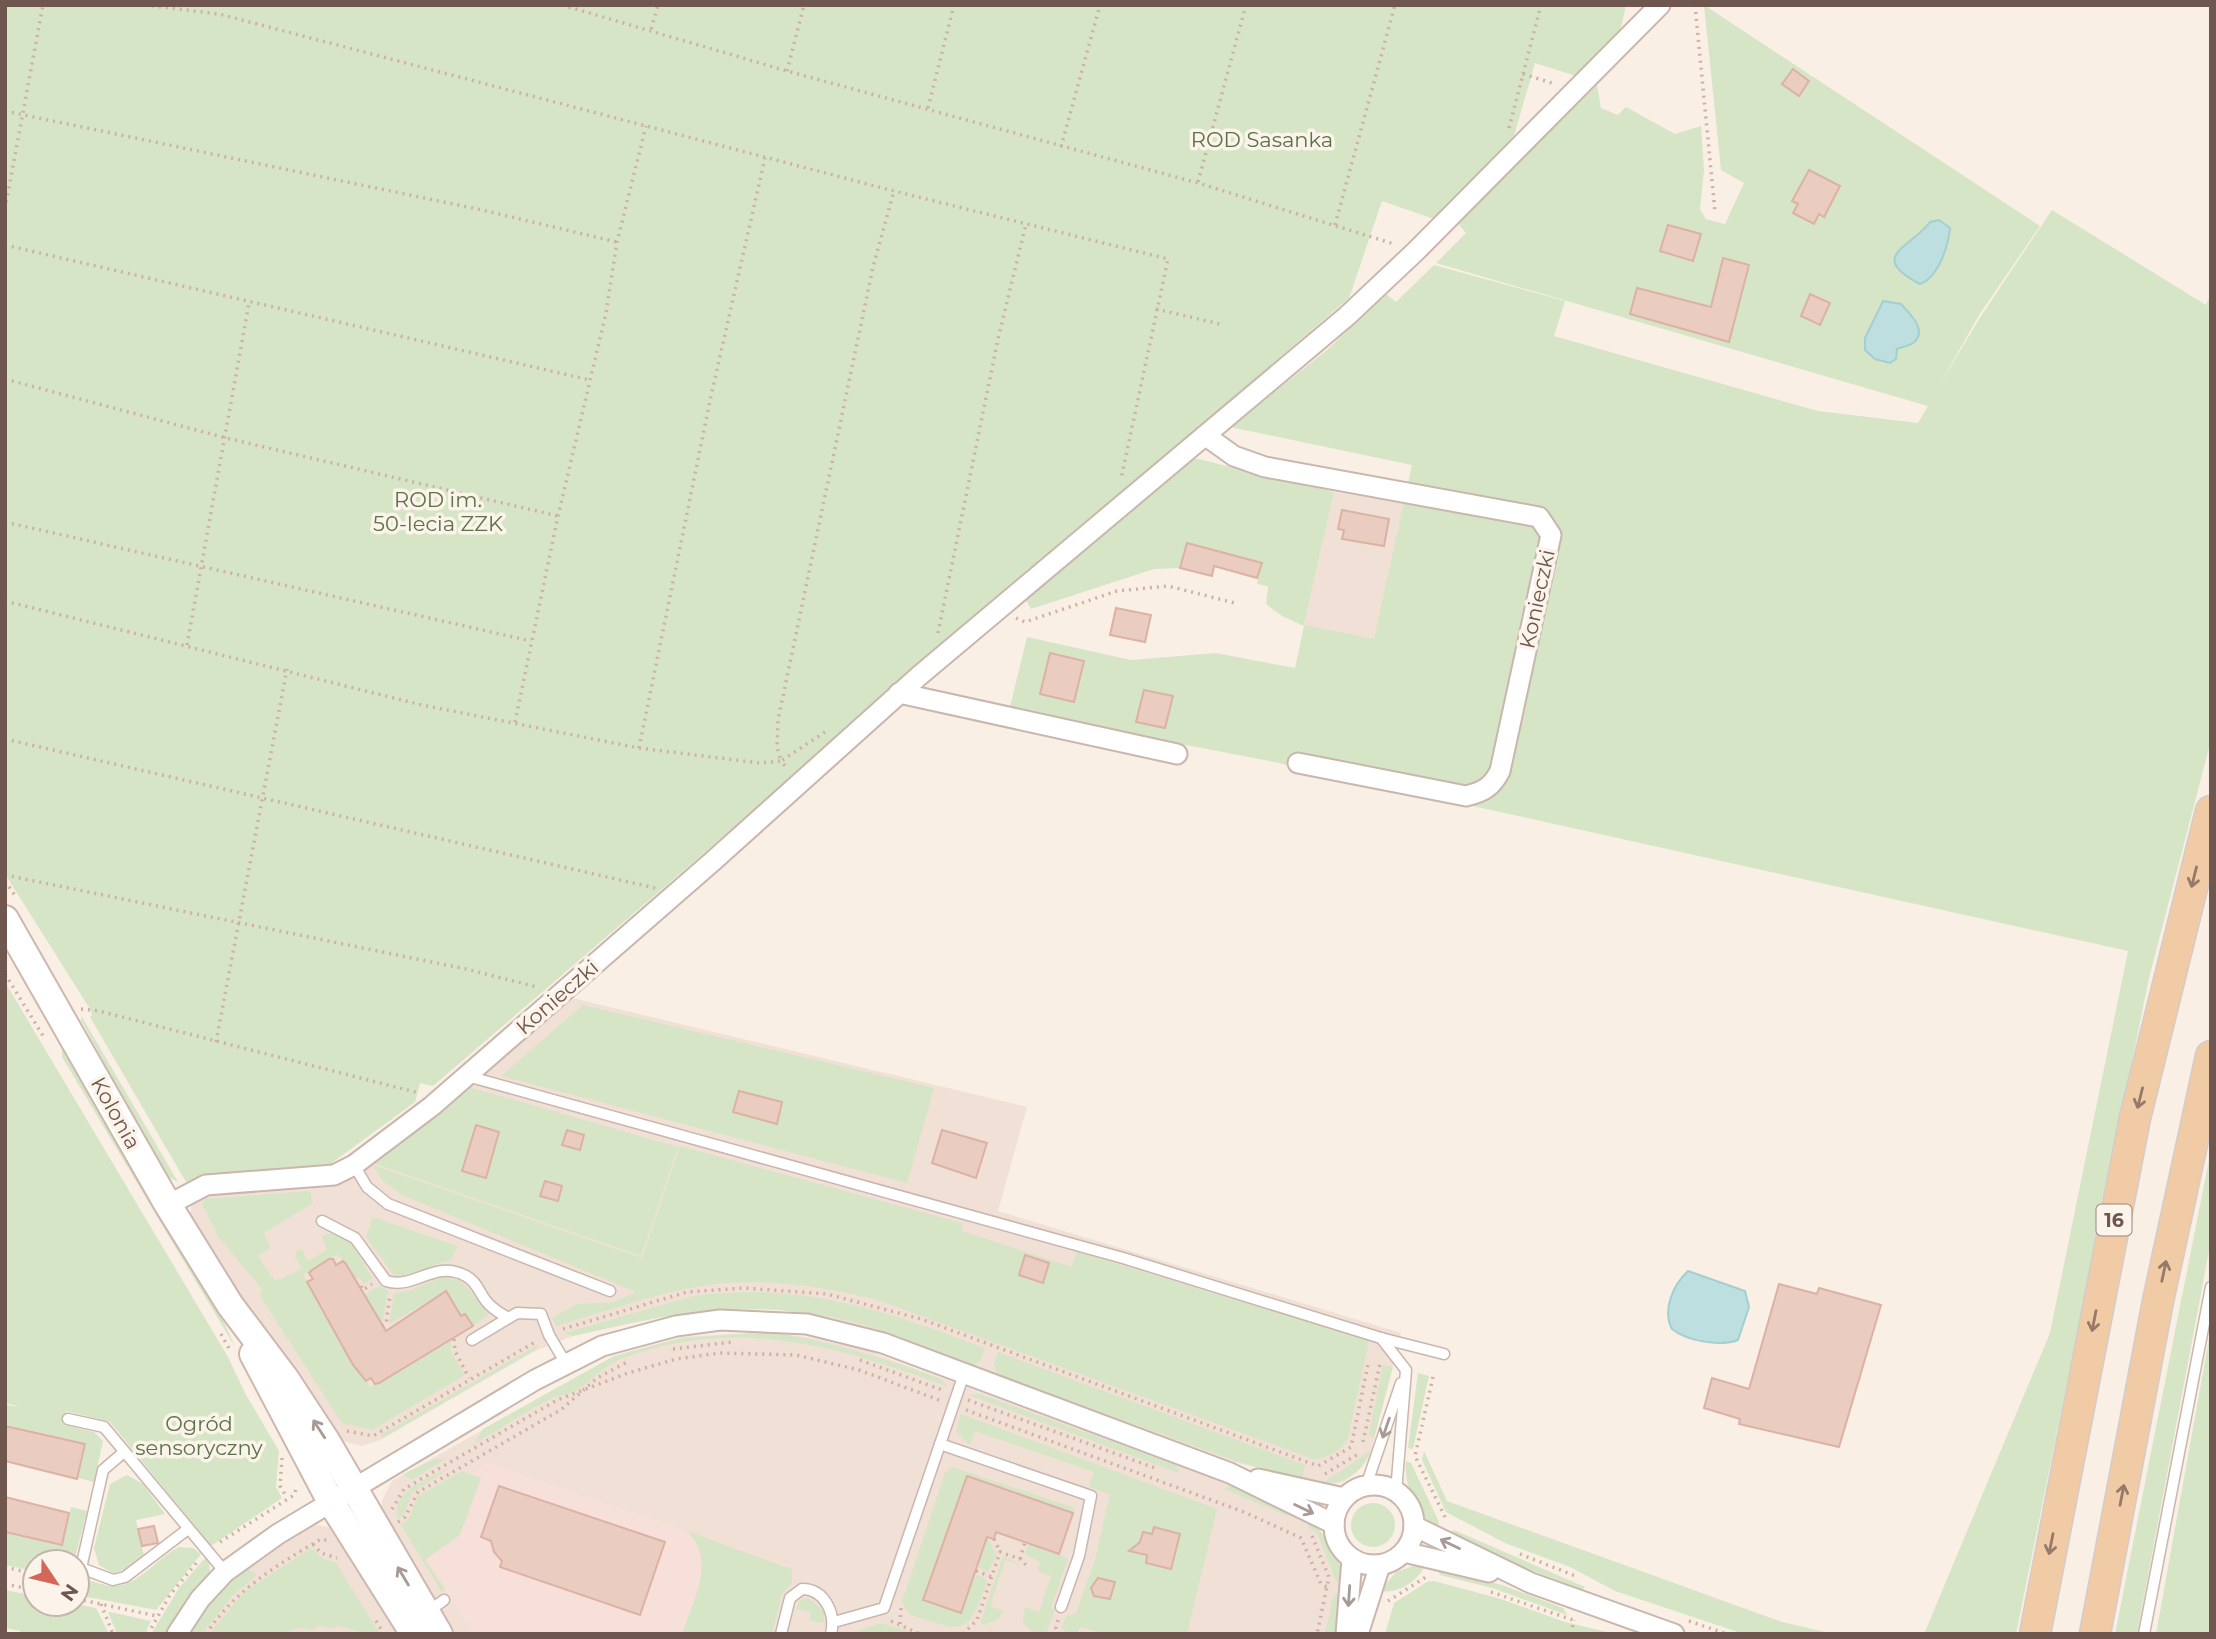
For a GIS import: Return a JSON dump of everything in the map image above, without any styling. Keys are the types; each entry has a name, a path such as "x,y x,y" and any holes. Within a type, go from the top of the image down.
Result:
{"main road":[{"name":"16","path":"2035,1634 2135,1118 2211,811"},
{"path":"2095,1634 2158,1301 2211,1056"}],"street":[{"name":"Konieczki","path":"169,1205 206,1185 334,1175 354,1165 467,1076 899,693 1347,316 1416,251 1660,5"},
{"name":"Konieczki","path":"1206,436 1234,456 1265,467 1539,517 1551,535 1500,771 1493,784 1479,793 1466,796 1298,763"},
{"path":"899,693 1177,754"},
{"name":"Kolonia","path":"12,910 169,1205 230,1305 306,1409 342,1495 431,1620"},
{"path":"177,1634 200,1599 225,1572 342,1495 565,1363 602,1346 676,1326 720,1320 764,1320 844,1331 1230,1473 1334,1524"},
{"path":"1230,1473 1344,1498"},
{"path":"1366,1486 1382,1486 1396,1493 1409,1507 1414,1525 1404,1552 1380,1565 1360,1563 1352,1559 1338,1544 1334,1524 1344,1498 1366,1486"},
{"path":"1414,1525 1531,1583"},
{"path":"1404,1552 1531,1583 1674,1634"},
{"path":"1346,1634 1352,1559"},
{"path":"1358,1634 1379,1599 1380,1565"}],"lane":[{"path":"467,1076 1123,1258 1381,1338 1444,1354"},
{"path":"354,1165 367,1187 387,1204 610,1290"},
{"path":"322,1221 355,1238 379,1274 392,1283 406,1283 439,1270 450,1271 475,1283 485,1300 508,1318"},
{"path":"2144,1634 2211,1287"},
{"path":"471,1340 508,1318 524,1312 541,1314 565,1363"},
{"path":"1381,1338 1406,1370 1396,1493"},
{"path":"1366,1486 1406,1370"},
{"path":"834,1622 884,1608 964,1374"},
{"path":"68,1419 104,1427 225,1572"},
{"path":"940,1444 1091,1496 1079,1556 1061,1607"},
{"path":"124,1452 103,1471 81,1568 113,1580 125,1577 188,1529"},
{"path":"781,1634 790,1598 802,1589 817,1593 833,1613 831,1634"}],"path":[{"path":"5,209 43,5"},
{"path":"145,5 219,14 765,158 1168,259 1121,482"},
{"path":"562,5 787,71 1198,183 1369,236"},
{"path":"651,29 658,5"},
{"path":"787,71 804,5"},
{"path":"927,109 954,5"},
{"path":"1061,147 1100,5"},
{"path":"1198,183 1246,5"},
{"path":"1335,225 1395,5"},
{"path":"1508,129 1541,5"},
{"path":"1695,5 1714,212"},
{"path":"1523,74 1531,77"},
{"path":"5,111 482,210 617,242"},
{"path":"515,722 558,516 606,313 617,242 646,126"},
{"path":"639,748 711,396 765,158"},
{"path":"793,776 781,761 777,747 778,720 870,280 894,191"},
{"path":"947,628 937,637 995,353 1026,224"},
{"path":"5,245 590,380"},
{"path":"187,645 249,303"},
{"path":"1156,309 1224,325"},
{"path":"5,379 226,438 558,516"},
{"path":"5,522 531,641"},
{"path":"998,610 1025,622 1117,591 1168,586 1235,603"},
{"path":"5,601 422,705 639,748 760,763 781,761 829,728"},
{"path":"216,1042 287,670"},
{"path":"5,739 660,890"},
{"path":"5,875 467,969 545,990"},
{"path":"5,881 12,910"},
{"path":"76,998 88,1020"},
{"path":"89,1009 418,1091"},
{"path":"382,1326 386,1324 392,1283"},
{"path":"342,1434 348,1430 373,1436 469,1378 549,1335 687,1292 744,1288 827,1294 921,1319 1318,1466 1351,1447 1368,1364"},
{"path":"454,1339 455,1351 469,1378"},
{"path":"662,1352 732,1342"},
{"path":"399,1532 392,1518 393,1505 404,1489 557,1400 628,1373 676,1359 720,1353 796,1355 832,1362 1167,1473"},
{"path":"475,1459 562,1409 617,1365 639,1358"},
{"path":"856,1358 955,1401 1244,1512 1301,1538 1321,1584 1349,1592"},
{"path":"1317,1491 1324,1475 1360,1453 1380,1364"},
{"path":"1433,1377 1415,1456 1448,1523"},
{"path":"1310,1512 1304,1528 1312,1536 1329,1577 1317,1634"},
{"path":"206,1634 231,1601 253,1582 321,1539"},
{"path":"963,1634 978,1620 1000,1552 994,1539"},
{"path":"1020,1559 1025,1542"},
{"path":"1000,1552 1020,1559 1028,1567"},
{"path":"1517,1553 1588,1583"},
{"path":"976,1571 992,1577"},
{"path":"1386,1612 1379,1599 1429,1576"},
{"path":"1483,1590 1567,1619 1586,1622"},
{"path":"900,1597 901,1624"},
{"path":"91,1602 157,1616 148,1634"},
{"path":"101,1604 113,1634"},
{"path":"1054,1634 1056,1628"}],"shaded area":[{"path":"1334,492 1405,504 1374,640 1304,626"},
{"path":"568,997 1027,1107 998,1211 1401,1333 1370,1455 1363,1466 1344,1482 1333,1484 1284,1475 1235,1462 888,1334 833,1318 776,1309 714,1309 670,1315 573,1336 535,1351 380,1440 361,1446 338,1439 242,1306 191,1219 191,1201 194,1196 315,1183"},
{"path":"770,1332 812,1338 868,1351 1229,1484 1318,1527 1343,1575 1339,1634 451,1634 382,1512 382,1501 392,1481 614,1356 682,1337"},
{"path":"488,1463 787,1565 771,1634 473,1634 426,1558 425,1501"},
{"path":"318,1525 335,1529 405,1634 188,1634 244,1567 309,1527"}],"green space":[{"name":"ROD im. 50-lecia ZZK","path":"5,5 1626,5 1621,28 1576,76 1535,63 1514,136 1434,219 1382,201 1349,298 433,1086 420,1083 415,1102 329,1165 206,1177 186,1182 90,1017 90,1009 5,874"},
{"path":"1704,5 2040,226 1979,315 1939,386 1981,316 2052,210 2206,305 2211,293 2211,740 2149,978 2016,1634 1924,1634 2050,1333 2128,951 1274,762 1009,711 1027,637 1131,660 1216,653 1295,668 1304,626 1282,616 1266,604 1268,586 1257,584 1261,563 1187,543 1180,568 1154,569 1031,609 1026,600 1194,458 1334,492 1304,625 1374,639 1412,465 1230,427 1327,350 1386,294 1396,302 1434,265 1565,301 1554,336 1818,411 1918,423 1928,406 1436,263 1466,233 1457,222 1597,85 1601,108 1618,115 1626,107 1675,134 1701,126 1704,170 1700,209 1706,219 1725,224 1744,183 1721,170"},
{"name":"Ogród sensoryczny","path":"5,982 228,1357 245,1393 279,1451 276,1487 282,1498 211,1546 110,1422 66,1411 63,1424 94,1432 103,1441 94,1482 78,1478 86,1444 5,1425 5,1405 21,1407 5,1403"},
{"path":"583,1005 934,1088 907,1183 501,1076"},
{"path":"82,1017 178,1182 165,1175 81,1020"},
{"path":"62,1047 224,1322 235,1347 62,1057"},
{"path":"466,1086 678,1147 641,1256 376,1164"},
{"path":"680,1146 962,1223 962,1231 1072,1267 1077,1252 1369,1340 1348,1439 1333,1453 1313,1459 875,1299 806,1286 759,1282 713,1284 656,1296 556,1326 552,1318 577,1304 614,1302 636,1292 402,1195 382,1180 373,1165 642,1258"},
{"path":"2211,1150 2211,1240 2137,1634 2115,1634"},
{"path":"310,1191 313,1203 264,1233 270,1248 258,1256 275,1281 302,1269 295,1257 297,1250 301,1249 308,1261 327,1250 322,1236 336,1232 353,1244 372,1278 364,1284 359,1277 354,1280 338,1254 303,1275 370,1387 451,1341 451,1352 465,1375 372,1430 342,1423 260,1296 262,1289 218,1236 202,1204 205,1199"},
{"path":"373,1217 457,1246 452,1260 407,1275 394,1275 366,1237"},
{"path":"442,1277 464,1284 489,1314 473,1326 466,1314 461,1316 446,1291 389,1324 394,1293 408,1291"},
{"path":"379,1286 388,1291 383,1321 380,1323 364,1295"},
{"path":"775,1293 836,1301 896,1316 985,1348 981,1360 974,1365 850,1321 766,1309 702,1312 573,1336 564,1333 697,1295"},
{"path":"2211,1328 2211,1634 2156,1634"},
{"path":"770,1332 814,1340 878,1357 941,1379 948,1387 867,1359 787,1341 705,1339 664,1346 621,1359 575,1391 543,1403 474,1444 483,1429 614,1356 682,1338"},
{"path":"539,1344 535,1350 383,1438 381,1435"},
{"path":"998,1352 1305,1465 1302,1479 1235,1461 997,1374 994,1364"},
{"path":"1383,1365 1393,1367 1374,1438 1369,1434"},
{"path":"1418,1373 1429,1376 1413,1449 1408,1448"},
{"path":"980,1394 1176,1465 1179,1473 968,1395"},
{"path":"961,1414 1217,1509 1187,1634 1107,1634 1080,1627 1077,1634 1067,1634 1062,1627 1066,1616 1076,1613 1095,1560 1110,1494 1089,1487 1094,1472 975,1431 970,1445 956,1432"},
{"path":"1370,1451 1358,1471 1346,1479 1323,1483"},
{"path":"1424,1451 1447,1501 1782,1622 1834,1634 1744,1634 1615,1591 1570,1567 1505,1543 1446,1512 1422,1460"},
{"path":"435,1459 446,1459 411,1480 403,1474"},
{"path":"1406,1461 1411,1463 1439,1522 1437,1528 1423,1515 1413,1499 1407,1480"},
{"path":"454,1465 412,1493 404,1514 398,1519 397,1509 406,1493"},
{"path":"952,1467 1075,1508 1073,1513 967,1476 923,1599 961,1613 974,1574 985,1578 987,1582 974,1613 961,1626 952,1627 909,1614 902,1602 945,1473"},
{"path":"462,1471 481,1478 460,1535 425,1560 445,1589 442,1592 401,1525 409,1518 418,1496"},
{"path":"127,1475 143,1484 165,1514 136,1520 144,1556 130,1568 113,1573 99,1565 94,1548 110,1484"},
{"path":"1230,1485 1290,1512 1288,1516 1224,1489"},
{"path":"1373,1503 1389,1509 1395,1525 1389,1541 1373,1547 1357,1541 1351,1525 1357,1509"},
{"path":"71,1507 87,1511 78,1548 21,1548 21,1568 5,1565 5,1533 62,1546"},
{"path":"1310,1521 1332,1548 1340,1566 1342,1582 1336,1581 1318,1535 1308,1527"},
{"path":"1454,1530 1585,1587 1583,1590 1499,1558 1449,1534"},
{"path":"687,1531 792,1569 792,1583 782,1594 772,1634 682,1634 702,1568 696,1543"},
{"path":"987,1537 997,1555 988,1572 977,1567"},
{"path":"1029,1544 1068,1558 1051,1608 1055,1610 1046,1634 1034,1633 1023,1623 1025,1607 1039,1612 1051,1576 1037,1571 1040,1562 1025,1554"},
{"path":"179,1547 193,1548 201,1554 156,1610 91,1598 91,1581 109,1586 123,1585 140,1576"},
{"path":"311,1548 324,1559 336,1563 380,1634 367,1634 336,1625 335,1628 316,1626 315,1630 298,1628 285,1634 209,1634 244,1592"},
{"path":"1003,1556 1019,1564 1005,1560 990,1606 1003,1611 998,1620 982,1625 981,1621"},
{"path":"205,1558 209,1563 210,1574 167,1634 151,1634 179,1588"},
{"path":"1413,1566 1424,1566 1412,1582 1393,1591 1380,1591 1396,1572"},
{"path":"244,1567 257,1575 231,1597 202,1634 188,1634 224,1585"},
{"path":"1437,1568 1502,1585 1563,1608 1567,1615 1492,1588 1440,1575"},
{"path":"1434,1581 1501,1599 1565,1622 1615,1634 1385,1634 1394,1603 1427,1582"},
{"path":"5,1590 21,1593 21,1618 91,1618 91,1607 96,1608 109,1634 20,1634 20,1631 5,1628"},
{"path":"1337,1594 1341,1595 1338,1634 1325,1634 1333,1598"},
{"path":"808,1598 824,1611 824,1623 809,1620 811,1612 796,1609 800,1600"},
{"path":"108,1612 151,1621 145,1634 117,1634"},
{"path":"881,1623 914,1633 915,1634 849,1634"}],"water":[{"path":"1939,220 1950,228 1947,243 1937,268 1920,284 1896,266 1895,259 1898,252 1930,222"},
{"path":"1883,301 1901,304 1913,317 1919,333 1913,343 1897,349 1896,359 1890,363 1875,359 1865,350 1865,338"},
{"path":"1688,1271 1745,1291 1749,1307 1738,1340 1704,1342 1686,1337 1672,1329 1668,1314 1671,1298"}],"building":[{"path":"1793,69 1809,81 1799,96 1782,84"},
{"path":"1809,170 1840,186 1824,217 1819,214 1814,224 1793,213 1798,204 1792,201"},
{"path":"1668,225 1701,234 1693,261 1660,251"},
{"path":"1723,258 1749,265 1729,342 1630,314 1637,288 1711,307"},
{"path":"1810,294 1830,303 1820,325 1801,316"},
{"path":"1342,510 1389,519 1384,546 1342,539 1344,530 1338,529"},
{"path":"1187,543 1262,563 1257,578 1214,566 1212,576 1180,568"},
{"path":"1116,608 1151,615 1145,642 1110,635"},
{"path":"1050,653 1084,661 1074,702 1040,694"},
{"path":"1144,690 1173,696 1165,728 1136,722"},
{"path":"739,1091 782,1102 777,1124 733,1112"},
{"path":"476,1125 499,1132 486,1178 462,1171"},
{"path":"567,1130 584,1135 580,1150 562,1145"},
{"path":"942,1130 987,1143 976,1178 932,1163"},
{"path":"545,1181 562,1186 558,1201 540,1196"},
{"path":"1025,1255 1049,1263 1043,1283 1019,1275"},
{"path":"333,1259 336,1265 343,1261 346,1264 386,1331 446,1291 461,1316 465,1314 473,1326 379,1383 375,1384 371,1378 366,1381 353,1365 307,1282 313,1279 309,1273"},
{"path":"1779,1284 1817,1294 1819,1288 1881,1305 1839,1447 1739,1424 1740,1419 1704,1408 1712,1378 1749,1389"},
{"path":"5,1426 85,1444 77,1479 5,1461"},
{"path":"967,1476 1073,1513 1059,1554 996,1532 994,1539 987,1537 961,1613 923,1600"},
{"path":"499,1486 665,1542 640,1615 500,1567 502,1561 494,1552 491,1541 481,1537"},
{"path":"5,1497 69,1513 62,1545 5,1532"},
{"path":"154,1526 158,1543 142,1546 138,1529"},
{"path":"1154,1527 1180,1534 1171,1569 1146,1563 1147,1555 1129,1551 1140,1542 1143,1532 1152,1534"},
{"path":"1098,1578 1115,1582 1110,1599 1094,1596 1091,1588"}],"park label":[{"name":"ROD Sasanka","path":"1262,139"}]}
